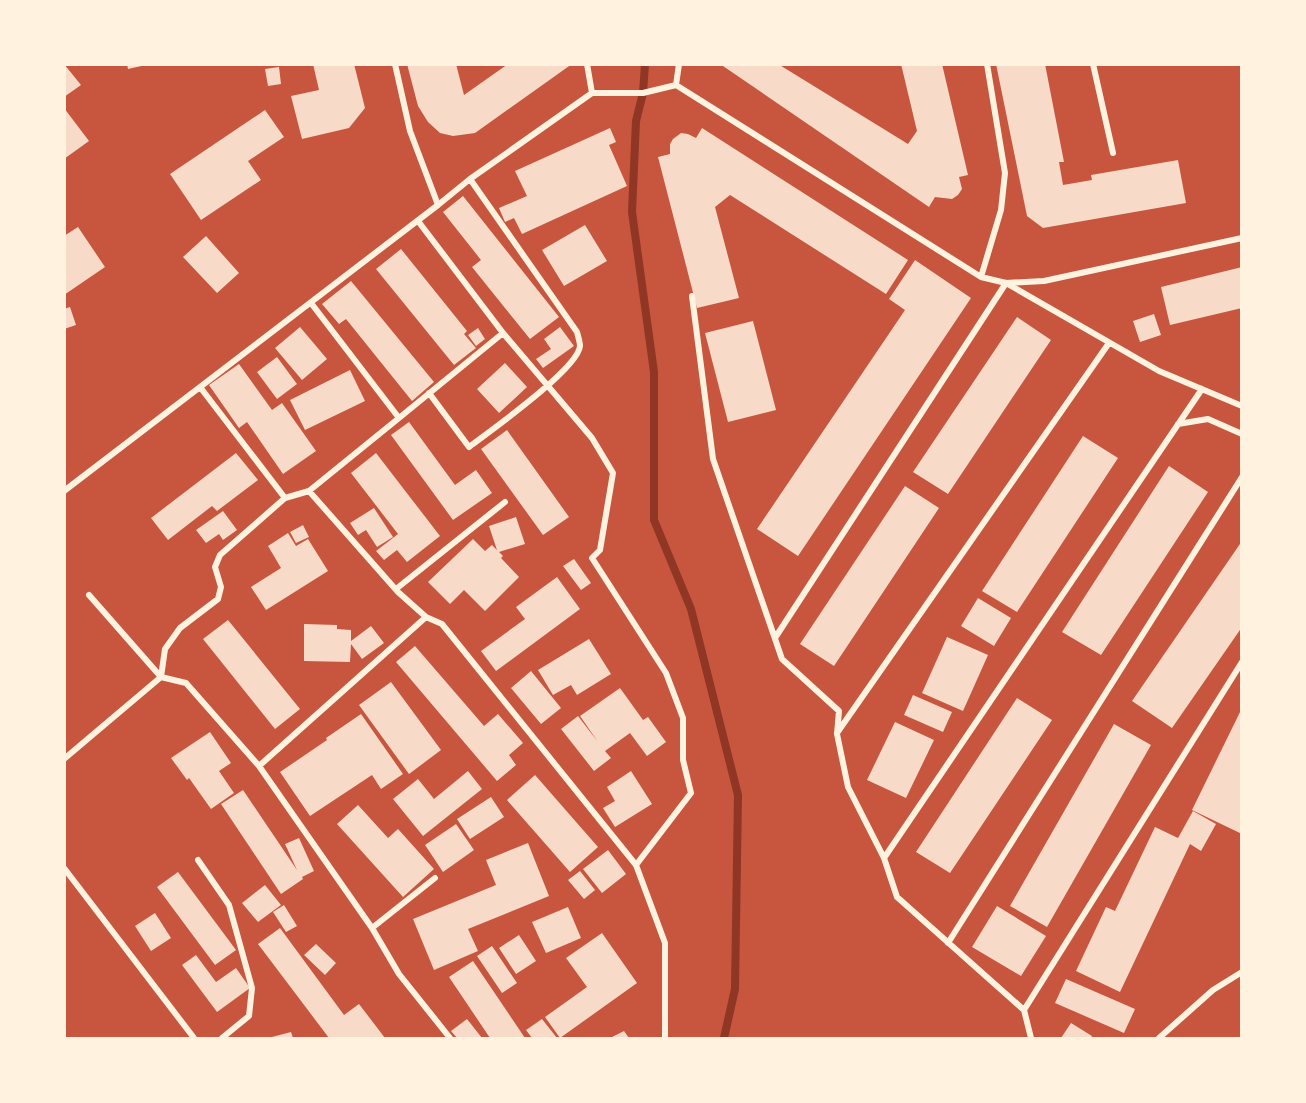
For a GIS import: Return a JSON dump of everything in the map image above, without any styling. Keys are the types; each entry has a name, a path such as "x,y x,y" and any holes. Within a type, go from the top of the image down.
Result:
{"street":[{"path":"395,64 410,131 438,205"},
{"path":"587,64 592,93"},
{"path":"676,85 679,64"},
{"path":"981,278 1000,210 1005,174 987,64"},
{"path":"1093,64 1113,153"},
{"path":"64,491 470,179 592,93 643,93 676,85 981,278 1006,283 1044,281 1242,238"},
{"path":"429,393 469,447 549,386 574,359 580,346 577,332 470,179"},
{"path":"418,221 503,333 592,438 613,473 600,550 592,558 666,673 683,718 683,760 691,793 636,865"},
{"path":"1006,283 1159,371 1242,406"},
{"path":"775,638 1006,283"},
{"path":"692,296 713,459 782,659 839,711 837,734 849,787 884,858 897,897 1024,1010 1031,1038"},
{"path":"311,303 399,418"},
{"path":"64,759 161,677 165,649 180,628 218,599 221,588 215,567 220,555 285,498 309,491 503,333"},
{"path":"837,734 1109,343"},
{"path":"200,387 285,498"},
{"path":"884,858 1202,389"},
{"path":"1178,424 1208,419 1242,434"},
{"path":"948,943 1242,477"},
{"path":"309,491 396,590 426,617 442,624 636,865 665,943 665,1038"},
{"path":"396,590 505,502"},
{"path":"88,595 161,677 186,683 259,766 372,928 399,974 450,1038"},
{"path":"259,766 426,617"},
{"path":"1024,1010 1242,662"},
{"path":"198,860 229,905 252,988 249,1016 222,1038"},
{"path":"64,868 194,1038"},
{"path":"372,928 435,878"},
{"path":"1159,1038 1213,990 1242,972"}],"building":[{"path":"64,64 81,85 64,97"},
{"path":"127,64 146,64 146,65 128,69"},
{"path":"313,64 354,64 365,108 349,128 302,139 291,96 319,90"},
{"path":"407,64 456,64 464,95 508,64 572,64 475,133 453,136 440,133 428,122 418,106"},
{"path":"720,64 778,64 908,144 917,131 901,64 942,64 968,175 959,177 962,189 952,199 935,197 929,207"},
{"path":"996,64 1045,64 1064,162 1059,162 1063,185 1092,180 1091,175 1178,160 1186,203 1043,228 1027,216"},
{"path":"279,67 281,84 268,86 265,69"},
{"path":"64,108 89,141 64,159"},
{"path":"265,110 284,137 248,161 261,180 201,220 170,174"},
{"path":"610,128 616,142 609,145 627,186 522,234 514,218 505,222 499,208 527,196 515,171"},
{"path":"702,128 908,260 886,294 730,195 715,207 739,298 697,308 658,157 670,154 670,144 681,133 696,138"},
{"path":"463,196 559,317 530,339 472,267 481,260 443,212"},
{"path":"585,225 607,261 564,286 542,250"},
{"path":"78,227 105,267 64,295 64,236"},
{"path":"206,236 239,273 217,293 183,257"},
{"path":"401,249 467,331 464,334 476,348 454,365 376,269"},
{"path":"915,260 971,298 798,556 757,529 905,310 889,299"},
{"path":"1242,267 1242,308 1170,325 1161,287"},
{"path":"351,281 434,382 412,401 346,319 339,324 322,304"},
{"path":"70,307 76,325 64,329 64,309"},
{"path":"1154,314 1161,335 1140,342 1133,321"},
{"path":"1017,317 1051,340 948,494 913,472"},
{"path":"753,321 776,410 728,422 705,333"},
{"path":"300,327 327,359 302,380 275,348"},
{"path":"560,327 574,346 543,368 536,359 551,349 544,339"},
{"path":"478,328 485,339 476,346 468,335"},
{"path":"277,357 297,384 277,399 257,372"},
{"path":"505,363 527,387 499,413 477,389"},
{"path":"239,364 272,410 282,403 316,451 283,474 247,422 239,428 209,385"},
{"path":"350,370 365,401 305,430 290,400"},
{"path":"409,422 455,485 476,470 492,493 453,520 391,435"},
{"path":"507,430 569,517 543,535 481,449"},
{"path":"1083,436 1118,458 1017,612 982,591"},
{"path":"236,453 258,480 217,511 212,506 168,540 151,518"},
{"path":"376,453 440,536 407,562 397,550 384,560 376,551 398,534 351,473"},
{"path":"1169,466 1208,492 1101,655 1062,632"},
{"path":"905,486 939,508 834,666 800,644"},
{"path":"374,508 393,537 377,547 366,530 358,535 350,523"},
{"path":"223,511 237,530 223,540 219,534 206,543 196,530"},
{"path":"516,517 525,544 499,552 503,556 501,558 519,577 485,611 464,590 450,604 428,582 473,539 485,551 492,545 497,550 489,526"},
{"path":"303,525 309,537 296,543 290,532"},
{"path":"288,533 296,546 308,539 328,571 266,610 251,587 281,568 268,546"},
{"path":"1242,541 1242,627 1172,728 1132,701"},
{"path":"574,559 591,583 581,590 563,566"},
{"path":"557,577 580,609 496,671 481,651 525,619 516,607"},
{"path":"978,598 1011,618 994,646 961,626"},
{"path":"228,620 300,709 275,729 203,639"},
{"path":"304,624 337,625 337,629 351,630 351,641 371,626 384,643 362,659 351,644 350,662 304,661"},
{"path":"947,637 988,655 963,711 922,693"},
{"path":"589,639 611,674 577,695 571,685 553,695 538,670"},
{"path":"415,646 484,726 498,714 523,743 509,755 516,765 497,781 396,662"},
{"path":"531,671 561,708 541,724 511,688"},
{"path":"391,682 441,750 409,774 359,705"},
{"path":"620,688 643,720 648,717 666,742 647,756 630,733 605,751 611,758 594,771 561,729 578,716 598,742 580,716"},
{"path":"913,695 952,712 943,732 904,715"},
{"path":"1017,698 1052,720 950,873 916,852"},
{"path":"1242,708 1242,834 1192,810"},
{"path":"361,714 403,774 381,789 372,775 310,816 280,772"},
{"path":"895,722 934,740 906,798 867,780"},
{"path":"1114,724 1151,745 1047,927 1010,906"},
{"path":"210,732 231,763 219,771 234,793 211,809 189,778 187,780 171,758"},
{"path":"468,771 482,789 423,836 393,799 418,779 434,799"},
{"path":"631,771 652,804 615,827 603,808 615,801 607,787"},
{"path":"535,775 598,847 570,872 507,800"},
{"path":"243,790 297,870 285,844 299,838 314,871 302,877 303,879 281,894 221,804"},
{"path":"491,797 504,817 470,839 457,819"},
{"path":"358,805 388,838 398,829 434,869 403,897 337,824"},
{"path":"1193,811 1216,824 1201,851 1190,844 1120,992 1076,971 1106,907 1115,911 1155,827 1178,838"},
{"path":"456,824 474,850 443,872 425,845"},
{"path":"528,843 549,896 468,929 478,951 434,970 413,919 496,885 486,860"},
{"path":"608,850 626,874 602,893 583,869"},
{"path":"580,871 595,890 584,899 568,880"},
{"path":"178,872 236,950 215,965 157,887"},
{"path":"265,885 281,905 258,922 242,903"},
{"path":"284,905 297,926 286,932 273,912"},
{"path":"997,906 1046,936 1021,976 972,947"},
{"path":"568,907 581,938 546,953 532,922"},
{"path":"155,913 171,938 151,951 135,926"},
{"path":"280,928 344,1015 359,1004 385,1038 329,1038 258,944"},
{"path":"602,933 637,983 560,1038 545,1017 587,987 566,958"},
{"path":"519,935 536,961 516,974 499,948"},
{"path":"316,944 336,963 325,975 304,955"},
{"path":"492,946 517,983 502,993 477,956"},
{"path":"196,955 216,982 236,968 250,988 217,1012 182,965"},
{"path":"473,961 525,1038 490,1038 449,977"},
{"path":"1066,979 1135,1009 1124,1033 1055,1003"},
{"path":"467,1019 482,1038 457,1038 451,1031"},
{"path":"542,1019 557,1038 532,1038 526,1030"},
{"path":"1071,1023 1092,1036 1091,1038 1061,1038"},
{"path":"624,1031 629,1038 610,1038"},
{"path":"291,1032 293,1038 268,1038"}],"waterway":[{"path":"645,64 643,93 636,121 632,212 654,372 654,520 691,609 738,795 735,989 724,1038"}]}
